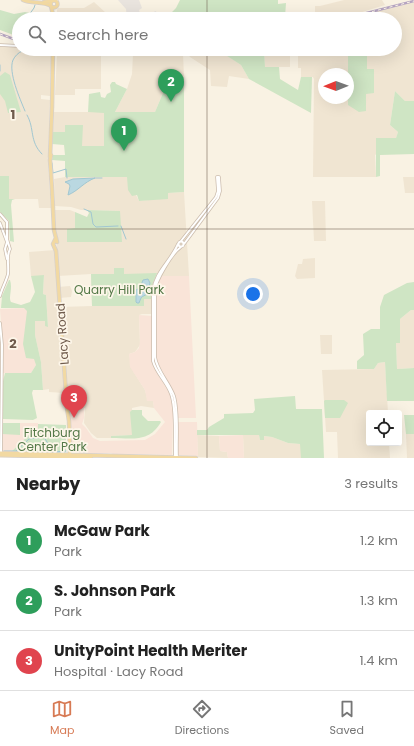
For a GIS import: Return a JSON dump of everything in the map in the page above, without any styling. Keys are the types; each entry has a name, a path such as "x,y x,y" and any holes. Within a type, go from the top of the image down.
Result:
{"main road":[{"path":"23,0 56,7"},
{"path":"28,0 39,2 54,1"},
{"path":"53,12 50,4 54,1"},
{"path":"54,1 56,7 55,12"},
{"name":"Lacy Road","path":"53,56 50,157 56,238 56,242 53,244 56,247 69,423 69,457"},
{"path":"0,454 123,458"},
{"path":"69,457 196,458"}],"street":[{"path":"0,45 12,46"},
{"path":"176,458 174,408 172,398 168,387 154,361 154,283 178,244 182,243 218,198 220,191 219,177 217,177 218,191 216,197 182,243 181,247 164,269 156,283 156,362 170,386 175,400 176,458"},
{"path":"0,214 5,218 7,224 7,237 10,249 8,254 7,277 0,296"},
{"path":"0,223 7,242 5,249 8,266"},
{"path":"178,244 181,247"},
{"path":"5,249 9,247"},
{"path":"5,249 9,251"},
{"path":"0,323 2,345 0,454"}],"shaded area":[{"path":"118,0 139,0 142,8 139,10 140,12 126,12 126,9"},
{"path":"344,0 382,0 385,5 362,12 315,12 315,6"},
{"path":"94,2 105,12 57,12 58,8 84,8"},
{"path":"414,2 414,101 405,101 395,91 390,125 398,132 396,138 375,155 376,177 313,177 314,79 313,77 301,77 301,68 298,68 298,56 402,56 402,12 373,12"},
{"path":"0,47 12,47 12,56 51,56 50,96 41,95 41,99 50,100 48,164 51,208 39,208 38,199 9,199 9,176 0,176"},
{"path":"57,56 101,56 101,89 75,89 75,95 55,95"},
{"path":"133,56 183,56 184,77 167,78 163,93 155,112 115,112 127,89 132,74"},
{"path":"189,56 228,56 241,65 249,79 229,76 227,87 211,86 210,70"},
{"path":"264,56 290,56 290,67 265,67"},
{"path":"54,112 104,112 104,146 82,146 82,125 65,125 65,132 53,132"},
{"path":"65,177 127,177 139,201 168,198 168,193 184,192 189,276 162,276 157,273 152,286 151,314 139,315 140,345 135,352 129,354 133,371 145,390 148,401 153,400 154,408 141,406 132,408 133,435 97,438 91,433 84,423 85,408 68,408 67,387 65,387 65,393 49,392 49,389 43,390 41,362 35,335 35,320 45,321 45,326 48,326 46,295 43,294 44,276 31,276 29,252 55,250 58,287 70,286 72,291 71,297 59,298 60,307 92,306 91,274 58,276 55,210 70,210 75,212 75,228 67,229 67,242 120,211 81,210 71,207 55,206 54,179"},
{"path":"403,177 414,177 414,193 405,193"},
{"path":"312,201 325,201 326,241 314,241"},
{"path":"315,258 315,278 297,279 295,276 298,264 302,264 303,259"},
{"path":"162,276 189,276 196,418 173,418 172,455 111,453 93,454 72,452 71,426 68,408 84,408 84,418 82,424 93,438 100,441 145,440 155,434 165,422 154,408 153,401 147,401 145,390 130,367 129,354 135,352 139,348 139,315 152,316 157,284"},
{"path":"27,308 36,365 31,373 2,373 3,345 0,309"},
{"path":"411,310 414,310 414,368 397,369 396,343 400,343 400,319"},
{"path":"320,335 332,335 332,354 321,354"},
{"path":"385,362 388,410 366,410 366,446 389,446 390,458 338,458 337,432 326,432 322,370 374,369 378,363"},
{"path":"177,422 197,422 198,456 178,455"},
{"path":"0,423 38,423 38,434 17,446 11,452 0,452"},
{"path":"406,434 414,434 414,458 407,458"},
{"path":"197,435 219,436 220,451 227,452 228,458 198,457"},
{"path":"243,435 259,435 260,440 263,436 272,437 288,443 301,444 301,458 244,458"},
{"path":"243,435 244,458 228,458 227,452 220,451 219,436"}],"green space":[{"path":"180,0 278,0 278,4 286,3 285,12 172,12"},
{"path":"0,10 12,13 12,34 0,30"},
{"path":"227,56 264,56 265,67 279,67 280,79 298,90 301,77 312,77 311,113 249,79 241,65"},
{"path":"348,56 367,56 367,69 374,69 374,93 366,94 366,111 359,112 348,105 354,104 354,68 348,68"},
{"path":"5,72 10,75 21,112 8,113 5,101 0,94 0,76"},
{"path":"167,77 184,77 184,192 168,193 168,199 139,201 137,195 132,196 128,190 127,177 65,177 65,161 52,160 53,155 65,155 64,145 52,144 53,132 65,132 65,125 83,125 82,146 104,146 104,113 88,112 89,94 100,92 101,97 105,98 107,94 111,92 110,85 112,82 115,82 116,84 127,89 115,112 155,112 163,93"},
{"path":"395,91 405,101 414,101 414,154 380,155 380,176 376,177 376,138 396,138 398,132 390,125"},
{"path":"0,176 9,176 9,199 15,199 12,200 11,205 14,242 10,241 9,221 0,212"},
{"path":"87,210 120,211 122,242 67,242 67,229 75,228 75,212 87,217 89,213"},
{"name":"Quarry Hill Park","path":"114,268 124,268 124,274 157,273 152,286 151,299 144,299 144,306 92,306 91,274 114,274"},
{"path":"44,275 43,294 46,295 48,327 45,326 45,321 35,321 35,335 41,362 43,390 33,390 32,393 37,418 33,420 3,419 3,381 5,373 31,373 36,365 34,359 26,358 23,344 27,311 24,308 1,308 2,296 10,280 11,302 21,305 30,302 35,292 31,276"},
{"path":"414,282 414,310 411,310 400,319 400,343 396,343 397,369 414,368 414,401 387,401 385,362 378,363 374,369 357,369 357,361 364,355 363,334 371,329 380,329 380,307 384,295 407,283"},
{"path":"295,396 296,409 322,409 324,458 301,458 300,444 288,443 272,437 264,436 264,440 260,440 259,435 197,435 197,430 207,430 209,427 224,418 224,414 253,413 255,410 254,399"},
{"path":"325,400 344,400 348,403 340,418 325,418"},
{"path":"132,410 142,410 142,415 148,421 161,422 151,433 139,438 111,438 111,436 132,435 130,412"},
{"path":"404,415 414,415 414,434 406,434"},
{"path":"2,423 20,423 20,435 2,434"},
{"name":"Fitchburg Center Park","path":"38,424 66,425 66,452 63,454 11,452 30,434 38,434"}],"water":[{"path":"95,178 68,195 70,186 65,182 73,179"},
{"path":"148,279 150,283 147,294 142,297 139,303 137,303 136,290 140,288 143,280"}],"waterway":[{"path":"31,12 35,5"},
{"path":"16,56 13,60 12,65 13,78 25,111"},
{"path":"0,65 0,71"},
{"path":"27,115 35,144 42,154"},
{"path":"52,163 53,173 66,169 67,178"},
{"path":"95,178 102,178"},
{"path":"84,209 91,212 93,224 96,227 118,226"},
{"path":"121,226 126,239"},
{"path":"4,451 16,451 29,439 44,437 53,452 66,451"},
{"path":"72,443 73,451 86,452"}],"railway":[{"path":"371,12 414,1"},
{"path":"0,34 12,38"}],"place":[{"name":"S. Johnson Park","path":"171,102"},
{"name":"McGaw Park","path":"124,151"},
{"name":"UnityPoint Health Meriter","path":"74,418"}]}
